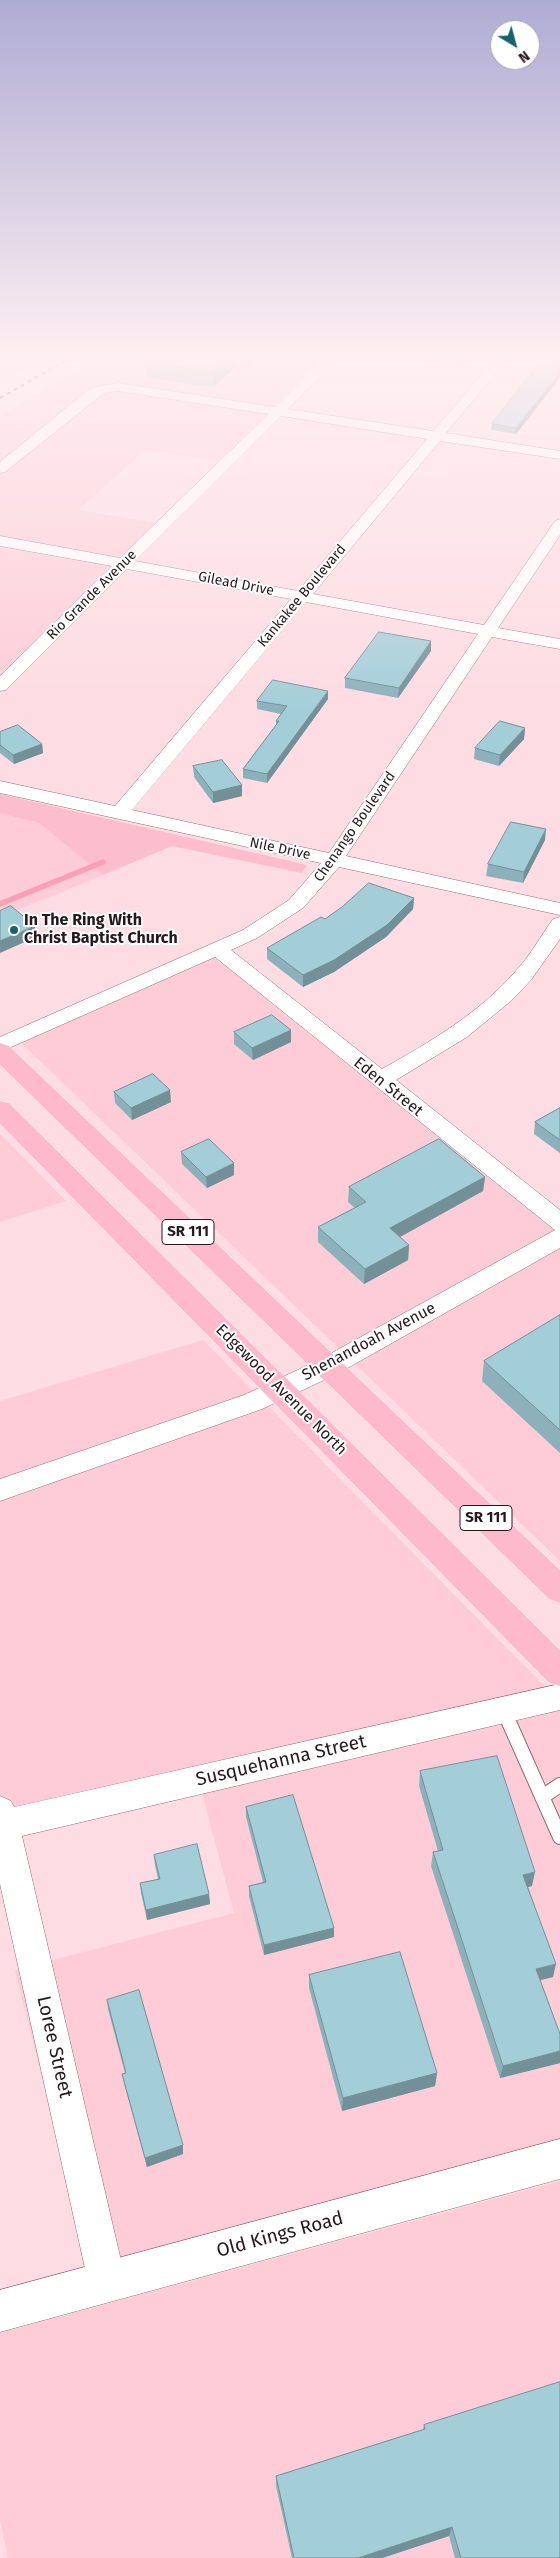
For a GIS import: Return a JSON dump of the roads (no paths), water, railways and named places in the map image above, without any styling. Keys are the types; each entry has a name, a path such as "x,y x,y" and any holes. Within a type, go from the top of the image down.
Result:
{"main road":[{"name":"SR 111","path":"0,1052 560,1590"},
{"name":"Edgewood Avenue North","path":"0,1109 560,1672"}],"street":[{"name":"Rio Grande Avenue","path":"0,686 213,475"},
{"name":"Kankakee Boulevard","path":"119,814 404,475"},
{"name":"Chenango Boulevard","path":"0,1046 250,934 296,904 333,861 560,524"},
{"name":"Gilead Drive","path":"0,541 560,644"},
{"name":"Nile Drive","path":"0,787 560,909"},
{"path":"380,1080 446,1042 486,1014 516,986 548,945 560,923"},
{"name":"Eden Street","path":"217,949 560,1223"},
{"name":"Shenandoah Avenue","path":"0,1490 253,1402 328,1367 560,1237"},
{"name":"Susquehanna Street","path":"1,1818 560,1698"},
{"name":"Loree Street","path":"1,1818 107,2282"},
{"name":"Old Kings Road","path":"0,2311 560,2159"}],"lane":[{"path":"504,1711 560,1837"},
{"path":"542,1797 560,1785"}],"waterway":[{"path":"0,904 103,862"}],"place":[{"name":"In The Ring With Christ Baptist Church","path":"14,930"}]}
